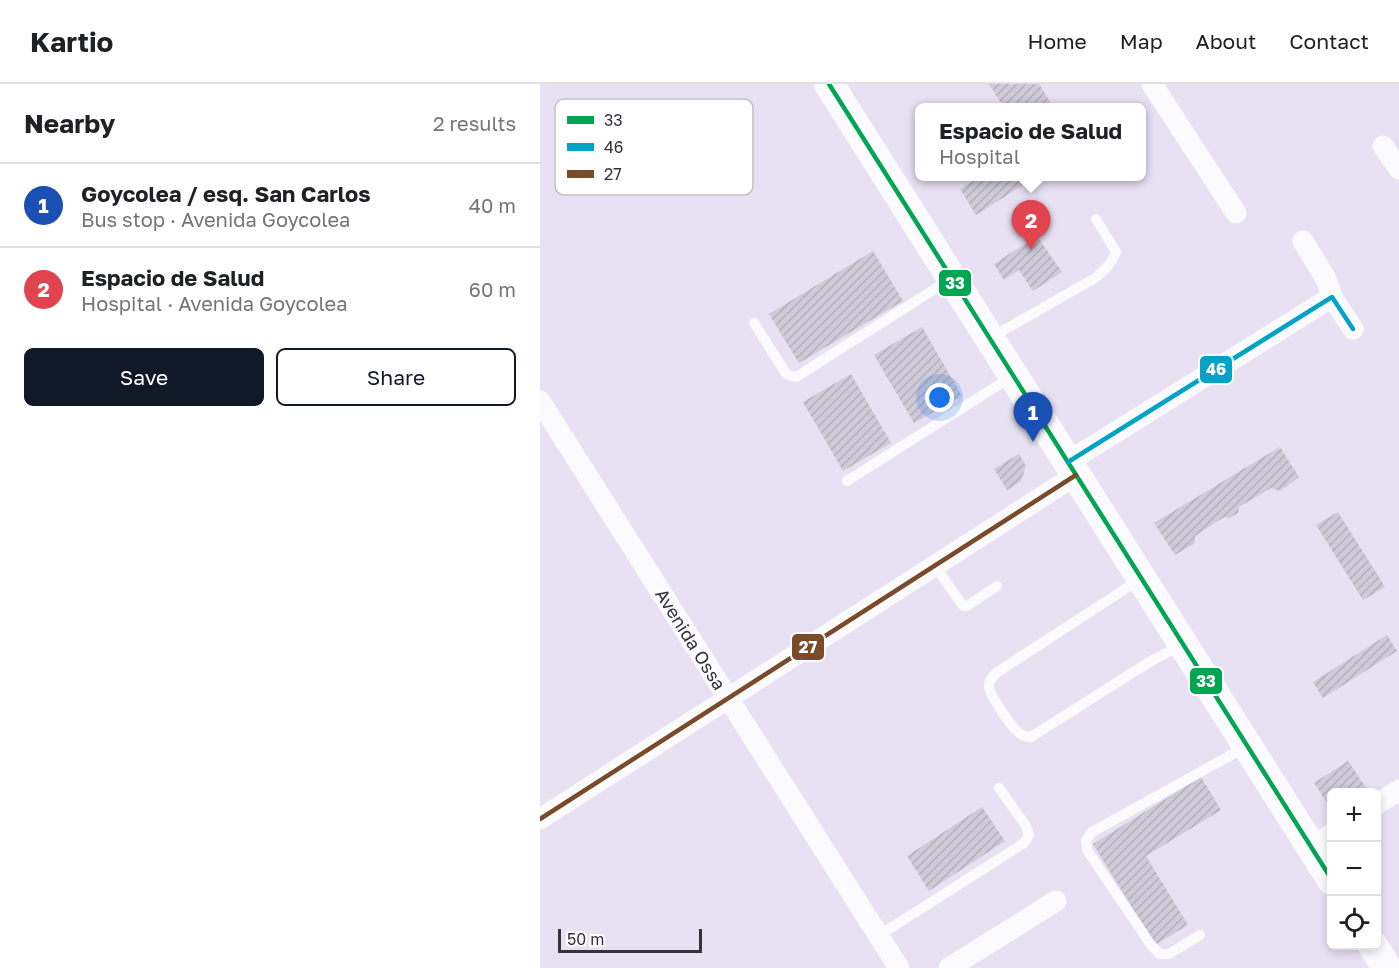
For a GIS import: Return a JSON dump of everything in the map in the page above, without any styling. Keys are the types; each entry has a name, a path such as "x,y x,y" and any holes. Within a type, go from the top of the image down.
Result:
{"street":[{"path":"1152,84 1236,213"},
{"path":"843,89 952,278 1247,746 1321,841 1327,862"},
{"path":"1383,146 1398,166"},
{"path":"1303,241 1326,279 1332,297 1353,329"},
{"path":"540,819 935,566 1072,468 1332,297"},
{"name":"Avenida Ossa","path":"540,401 899,968"},
{"path":"1381,802 1399,790"},
{"path":"950,968 1056,901"},
{"path":"1376,950 1387,968"}],"lane":[{"path":"990,338 1095,278 1107,268 1116,252 1096,219"},
{"path":"754,323 785,372 796,377 952,278"},
{"path":"847,481 1013,375"},
{"path":"935,566 963,606 967,606 997,586"},
{"path":"1142,578 999,671 989,682 989,689 993,696 1016,730 1025,737 1031,736 1150,661 1183,644"},
{"path":"1200,935 1169,954 1160,954 1151,945 1088,850 1086,840 1092,832 1247,746"},
{"path":"878,936 1024,843 1029,835 1026,825 999,788"}],"building":[{"path":"989,84 1039,84 1051,103 1001,103"},
{"path":"972,181 1029,181 976,215 960,189"},
{"path":"1037,236 1062,272 1033,291 1019,270 1004,280 994,264"},
{"path":"873,251 903,301 799,363 769,314"},
{"path":"922,327 962,396 914,423 874,355"},
{"path":"851,374 891,443 843,471 803,402"},
{"path":"1280,447 1299,477 1280,491 1271,488 1239,507 1238,513 1229,518 1224,517 1195,536 1195,543 1175,555 1154,523"},
{"path":"1019,454 1026,466 1021,481 1007,490 994,469"},
{"path":"1338,512 1385,587 1363,600 1316,525"},
{"path":"1387,635 1397,651 1323,698 1313,682"},
{"path":"1348,761 1366,788 1327,788 1327,802 1314,783"},
{"path":"1201,777 1221,810 1146,856 1188,925 1155,945 1093,844"},
{"path":"982,807 1005,841 929,891 907,856"}],"transit line":[{"name":"33","path":"829,84 1327,872"},
{"name":"46","path":"1068,462 1332,297 1353,329"},
{"name":"27","path":"540,819 1076,475"}],"place":[{"name":"Espacio de Salud","path":"1031,250"},
{"name":"Goycolea / esq. San Carlos","path":"1033,442"}]}
